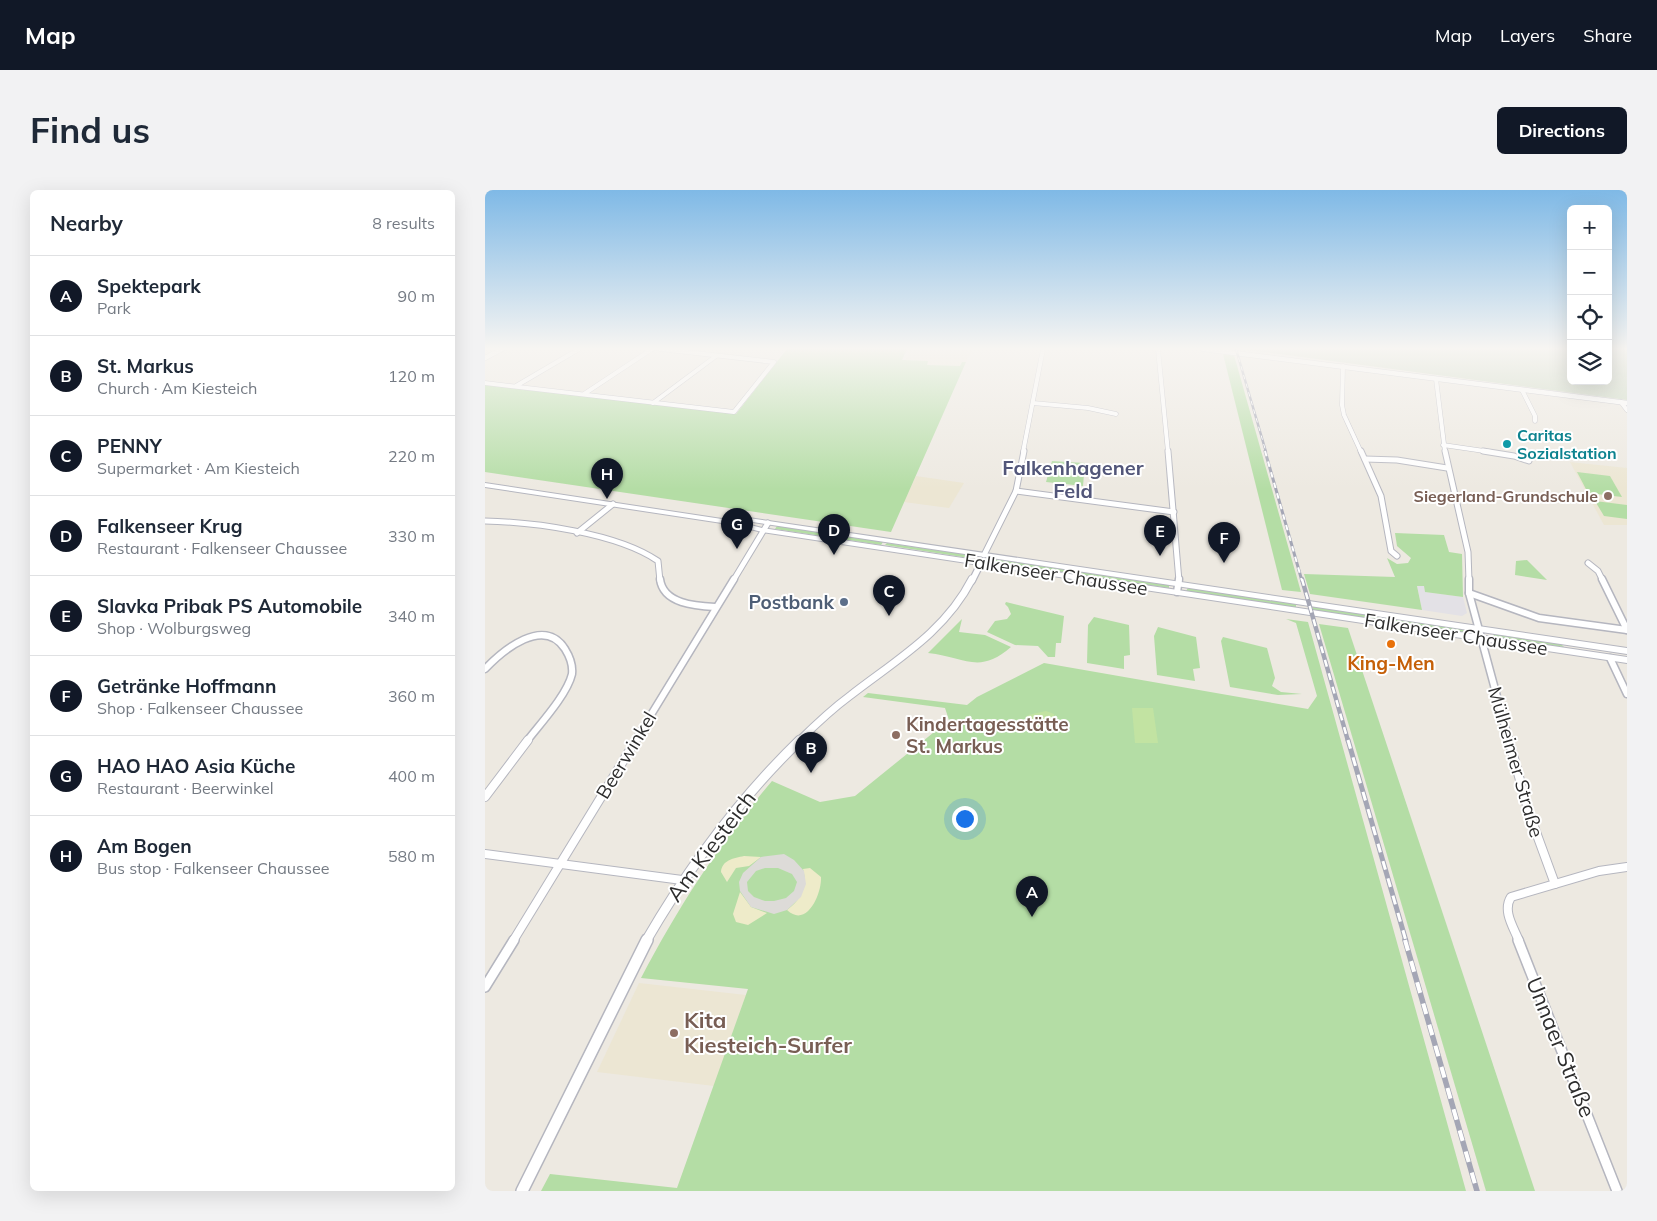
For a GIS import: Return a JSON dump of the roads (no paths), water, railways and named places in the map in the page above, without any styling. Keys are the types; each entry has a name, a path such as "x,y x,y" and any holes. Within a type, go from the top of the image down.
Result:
{"main road":[{"name":"Falkenseer Chaussee","path":"485,480 735,523 762,530 981,562 1477,628 1627,651"},
{"name":"Falkenseer Chaussee","path":"485,485 768,523 984,555 1480,638 1627,660"},
{"path":"981,562 984,555"}],"street":[{"path":"597,396 734,412 747,396"},
{"path":"653,403 663,396"},
{"path":"984,555 1016,491 1035,396"},
{"path":"1163,396 1174,512 1178,588"},
{"path":"1342,396 1344,415 1381,496 1391,552 1397,556"},
{"name":"Mülheimer Straße","path":"1438,396 1447,468 1468,552 1469,594 1477,628 1529,813 1555,884"},
{"path":"1525,396 1535,416 1535,421"},
{"path":"1571,396 1624,402 1627,410"},
{"path":"1033,404 1088,408 1116,414"},
{"path":"1443,445 1514,456 1529,461"},
{"path":"1365,458 1447,468"},
{"path":"1016,491 1174,512"},
{"path":"577,533 615,502"},
{"path":"485,521 507,522 577,533 645,551 658,561 662,587 671,597 686,602 715,607"},
{"name":"Beerwinkel","path":"485,987 715,607 768,523"},
{"name":"Am Kiesteich","path":"522,1191 638,955 682,880 735,809 795,745 850,696 915,648 943,621 961,600 981,562"},
{"path":"1588,563 1598,571 1627,630"},
{"path":"1469,594 1484,597 1539,618 1627,630"},
{"path":"485,669 498,654 515,643 525,639 544,636 560,642 574,668 572,679 564,691 485,797"},
{"path":"1610,658 1627,694"},
{"path":"485,854 682,880"},
{"path":"1555,884 1599,871 1626,868"},
{"name":"Unnaer Straße","path":"1555,884 1511,898 1507,903 1507,911 1617,1191"}],"railway":[{"path":"1250,396 1266,452"},
{"path":"1265,451 1302,581"},
{"path":"1302,579 1348,741"},
{"path":"1348,740 1406,941"},
{"path":"1405,940 1477,1191"}],"place":[{"name":"Caritas Sozialstation","path":"1507,444"},
{"name":"Siegerland-Grundschule","path":"1608,496"},
{"name":"Am Bogen","path":"607,499"},
{"name":"HAO HAO Asia Küche","path":"737,549"},
{"name":"Falkenseer Krug","path":"834,555"},
{"name":"Slavka Pribak PS Automobile","path":"1160,556"},
{"name":"Getränke Hoffmann","path":"1224,563"},
{"name":"Postbank","path":"844,602"},
{"name":"PENNY","path":"889,616"},
{"name":"King-Men","path":"1391,644"},
{"name":"Kindertagesstätte St. Markus","path":"896,735"},
{"name":"St. Markus","path":"811,773"},
{"name":"Spektepark","path":"1032,917"},
{"name":"Kita Kiesteich-Surfer","path":"674,1033"}],"district":[{"name":"Falkenhagener Feld","path":"1073,478"}]}
